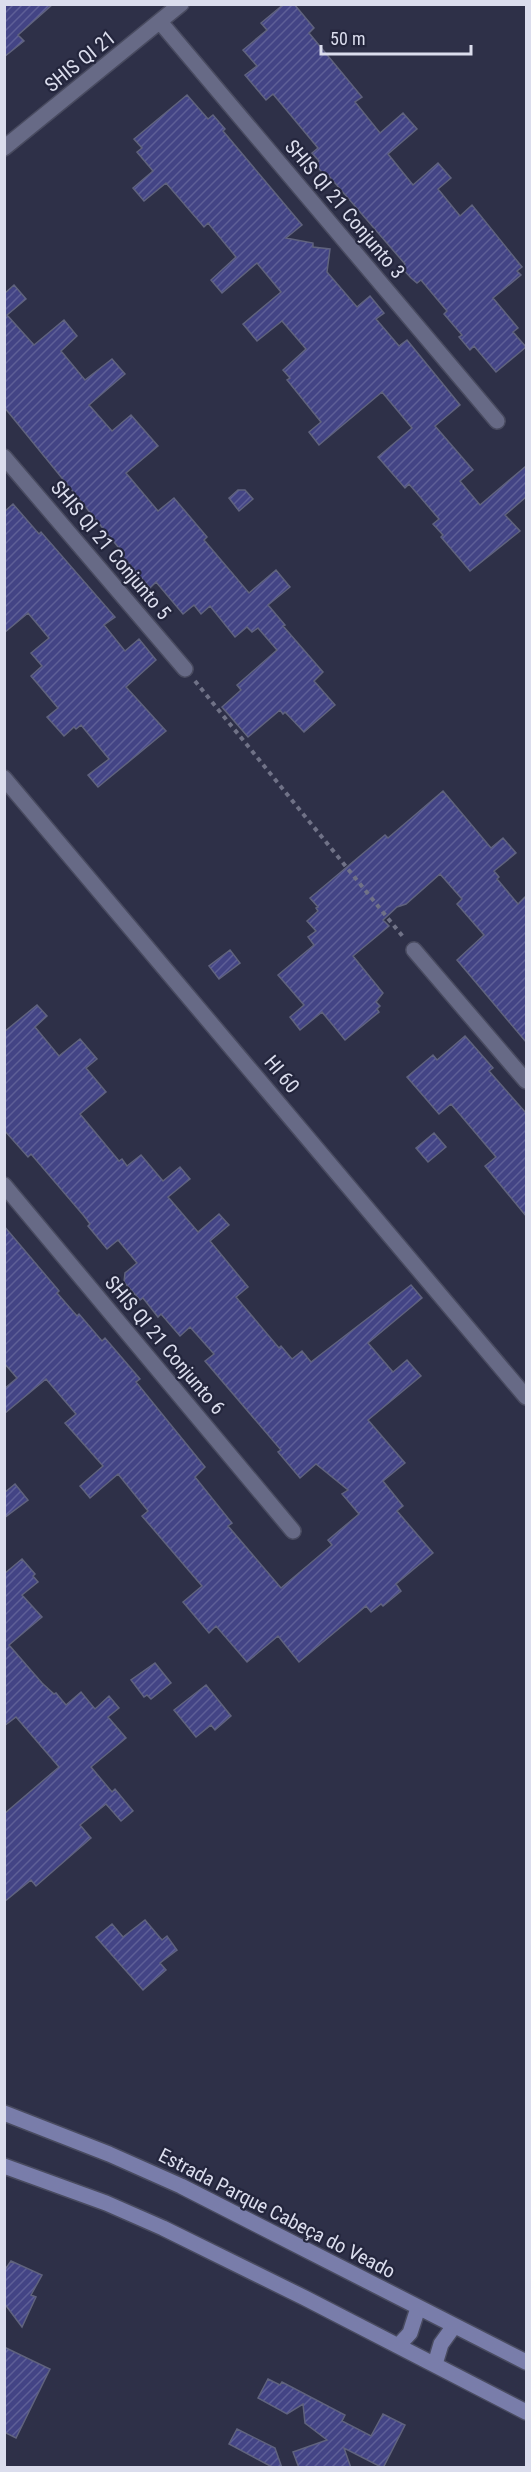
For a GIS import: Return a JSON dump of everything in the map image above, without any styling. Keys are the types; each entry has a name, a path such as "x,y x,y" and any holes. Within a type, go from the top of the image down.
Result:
{"main road":[{"name":"Estrada Parque Cabeça do Veado","path":"4,2113 99,2149 181,2186 526,2362"},
{"path":"4,2166 106,2203 154,2224 526,2412"},
{"path":"398,2346 410,2333 418,2308"},
{"path":"435,2364 438,2352 454,2326"}],"street":[{"name":"SHIS QI 21","path":"4,148 181,4"},
{"name":"SHIS QI 21 Conjunto 3","path":"160,23 497,421"},
{"name":"SHIS QI 21 Conjunto 5","path":"4,457 185,669"},
{"name":"HI 60","path":"4,778 526,1396"},
{"path":"414,950 526,1081"},
{"name":"SHIS QI 21 Conjunto 6","path":"4,1185 293,1531"}],"path":[{"path":"185,669 414,950"}],"building":[{"path":"4,4 53,4 18,35 24,41 4,57"},
{"path":"284,4 294,4 314,28 309,33 362,97 355,102 380,133 403,113 417,129 388,154 413,185 438,163 451,178 438,189 460,216 472,205 522,267 517,271 521,275 493,298 518,328 513,332 526,347 496,372 474,346 470,350 459,337 462,335 444,314 447,311 421,280 417,283 401,267 405,264 329,176 327,178 315,164 319,161 312,153 318,148 273,94 266,100 245,75 257,66 243,50 267,30 261,23"},
{"path":"187,95 208,119 213,115 225,129 223,131 302,225 286,238 313,243 313,247 330,249 327,272 357,307 370,296 384,313 376,319 399,346 407,340 460,405 435,426 473,470 460,481 480,505 526,466 526,497 505,515 520,531 470,571 433,524 439,519 409,484 405,488 378,457 412,428 382,392 319,445 309,432 321,422 287,380 290,378 283,370 306,349 282,321 257,341 243,324 281,292 257,263 222,293 211,280 236,257 208,223 204,227 166,183 144,201 133,188 153,171 137,152 142,148 134,139"},
{"path":"14,285 26,299 7,315 34,345 64,320 77,336 61,351 85,380 112,359 125,374 89,405 112,431 131,415 158,446 126,473 158,511 174,498 207,537 204,540 249,593 276,570 290,587 268,605 323,672 314,681 335,705 304,732 285,712 283,714 280,710 248,737 222,707 241,690 237,685 277,650 258,628 252,632 247,627 235,637 210,606 201,614 194,605 183,614 156,582 150,588 117,550 119,548 4,407 4,294"},
{"path":"238,490 245,490 253,499 239,511 229,498"},
{"path":"13,504 39,534 41,532 115,617 104,625 125,651 139,639 156,660 126,687 166,731 98,787 88,775 109,759 81,725 76,729 74,727 64,736 47,717 58,708 31,676 42,666 31,653 49,638 28,613 4,633 4,512"},
{"path":"443,791 491,848 503,838 516,853 494,871 499,877 497,879 518,904 526,896 526,1042 457,960 484,935 457,904 462,899 440,874 406,904 397,907 383,920 389,926 353,956 383,993 376,1002 380,1006 377,1009 379,1012 345,1040 322,1012 300,1030 290,1017 304,1005 278,975 314,945 308,937 316,931 307,921 318,911 316,908 318,907 310,898 385,835 388,838"},
{"path":"230,950 240,963 219,979 209,966"},
{"path":"37,1005 47,1016 35,1027 59,1056 80,1039 97,1059 86,1068 106,1092 80,1114 119,1161 122,1159 127,1166 141,1155 163,1181 180,1167 190,1179 168,1197 198,1232 219,1214 229,1225 210,1241 248,1287 236,1297 279,1348 281,1346 292,1359 302,1351 311,1362 411,1285 422,1298 368,1343 393,1372 407,1360 421,1376 368,1420 405,1463 383,1481 403,1506 397,1511 433,1553 396,1584 401,1591 383,1606 381,1604 371,1612 366,1606 299,1662 278,1636 247,1662 216,1626 209,1633 183,1602 202,1586 142,1516 148,1511 118,1474 90,1498 80,1486 103,1466 65,1423 76,1414 46,1379 4,1414 4,1389 17,1378 4,1363 4,1226 77,1316 79,1314 102,1341 105,1338 140,1379 136,1382 205,1467 195,1477 232,1523 228,1526 281,1588 332,1545 328,1540 359,1514 342,1494 348,1490 316,1464 300,1478 278,1452 281,1450 205,1361 214,1354 190,1327 180,1336 161,1314 158,1317 143,1298 140,1300 124,1282 125,1273 137,1263 118,1240 107,1249 88,1226 90,1224 84,1216 31,1154 28,1157 4,1130 4,1032"},
{"path":"465,1036 493,1068 489,1071 526,1113 526,1216 485,1166 496,1157 451,1104 439,1114 407,1077 433,1055 437,1060"},
{"path":"434,1133 446,1147 428,1162 416,1148"},
{"path":"15,1484 28,1500 4,1518 4,1493"},
{"path":"22,1559 35,1574 33,1576 38,1582 22,1595 42,1617 9,1645 42,1683 54,1694 56,1693 66,1705 81,1692 95,1709 109,1696 119,1708 108,1717 126,1738 91,1767 112,1792 115,1789 133,1811 121,1821 106,1804 80,1825 91,1838 36,1886 31,1880 4,1902 4,1814 59,1767 16,1717 4,1726 4,1574"},
{"path":"155,1663 171,1683 151,1699 147,1695 144,1697 131,1680"},
{"path":"206,1685 231,1716 215,1730 211,1725 196,1737 174,1710"},
{"path":"145,1920 162,1940 167,1936 177,1950 160,1963 166,1970 143,1990 96,1937 112,1924 123,1937"},
{"path":"11,2261 42,2275 31,2295 36,2297 22,2327 4,2303 4,2271"},
{"path":"4,2347 50,2369 16,2438 4,2432"},
{"path":"268,2379 280,2385 282,2382 345,2415 342,2421 371,2436 383,2414 405,2425 383,2468 344,2448 351,2468 299,2468 293,2452 327,2440 305,2423 303,2404 287,2414 258,2398"},
{"path":"237,2429 275,2448 282,2468 274,2468 229,2444"}]}
